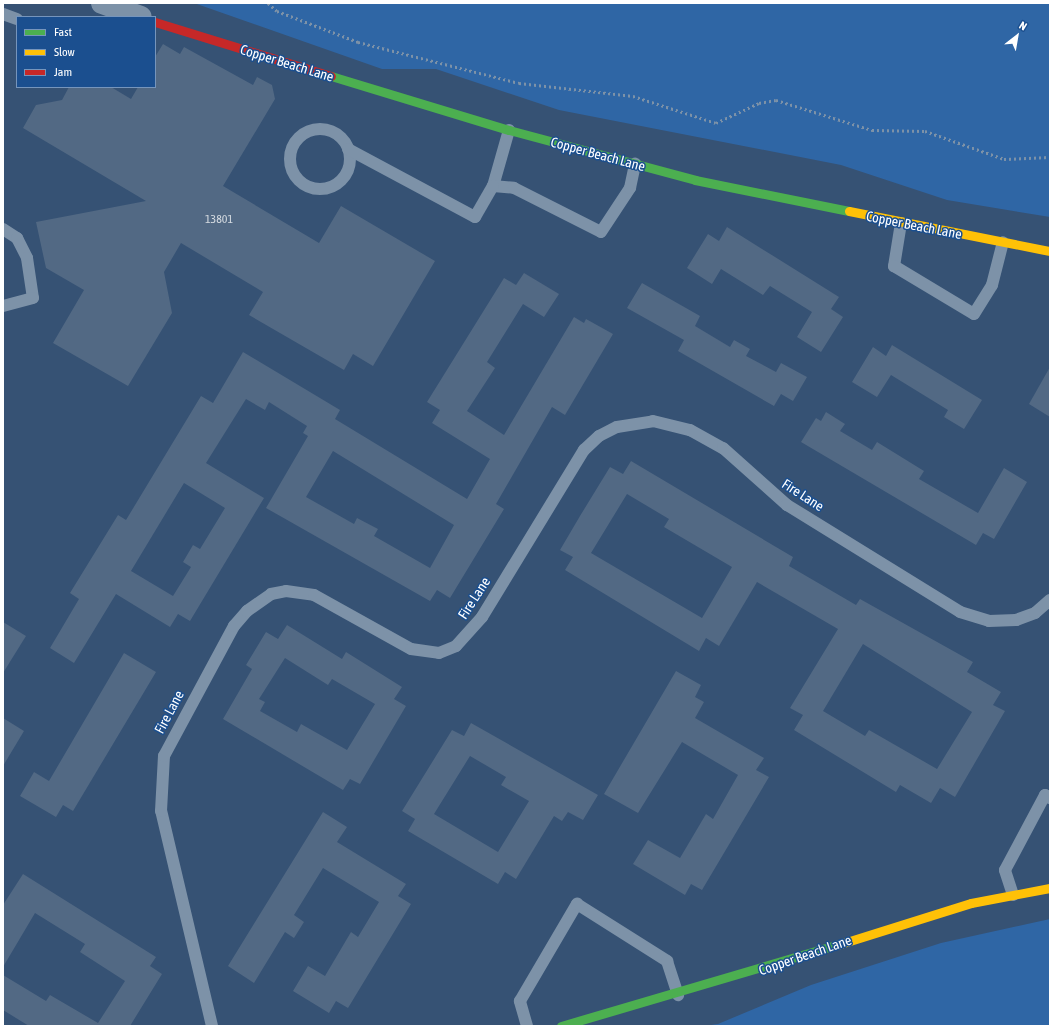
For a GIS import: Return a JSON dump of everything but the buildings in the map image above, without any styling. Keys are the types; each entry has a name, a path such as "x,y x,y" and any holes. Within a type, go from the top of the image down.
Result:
{"street":[{"path":"102,3 138,16"},
{"name":"Copper Beach Lane","path":"156,22 509,130 702,182 901,223 1050,251"},
{"name":"Copper Beach Lane","path":"560,1026 678,995 792,961 898,923 1012,895 1050,888"}],"lane":[{"path":"3,14 16,19"},
{"path":"348,149 348,170 335,185 315,189 306,186 292,171 290,152 294,143 309,131 328,130 337,134 348,149 475,217 493,186 509,130"},
{"path":"493,186 514,188 601,232 630,188 635,164"},
{"path":"901,223 894,266 974,314 992,285 1003,242"},
{"path":"3,229 17,238 27,258 33,298 3,306"},
{"name":"Fire Lane","path":"212,1026 161,811 164,756 234,626 247,611 271,594 286,591 314,595 411,649 439,653 456,646 482,617 584,450 599,436 617,427 653,421 690,430 723,448 787,505 960,612 989,621 1016,620 1035,613 1050,600"},
{"path":"1012,895 1005,870 1045,795 1050,798"},
{"path":"527,1026 520,1000 576,904 667,961 678,995"}],"path":[{"path":"268,3 277,12 358,42 519,83 633,96 716,123 758,103 776,100 872,130 925,131 1004,159 1050,157"}],"shaded area":[{"path":"194,3 1050,3 1050,217 947,200 841,165 559,110 436,69 382,69"},
{"path":"1050,919 1050,1026 704,1026 718,1024 811,985 941,943"}],"traffic: fast":[{"path":"331,76 509,130 695,180 849,211"},
{"path":"561,1026 837,945"}],"traffic: slow":[{"path":"849,211 1050,251"},
{"path":"837,945 971,903 1050,888"}],"traffic: jam":[{"path":"156,22 331,76"}]}
